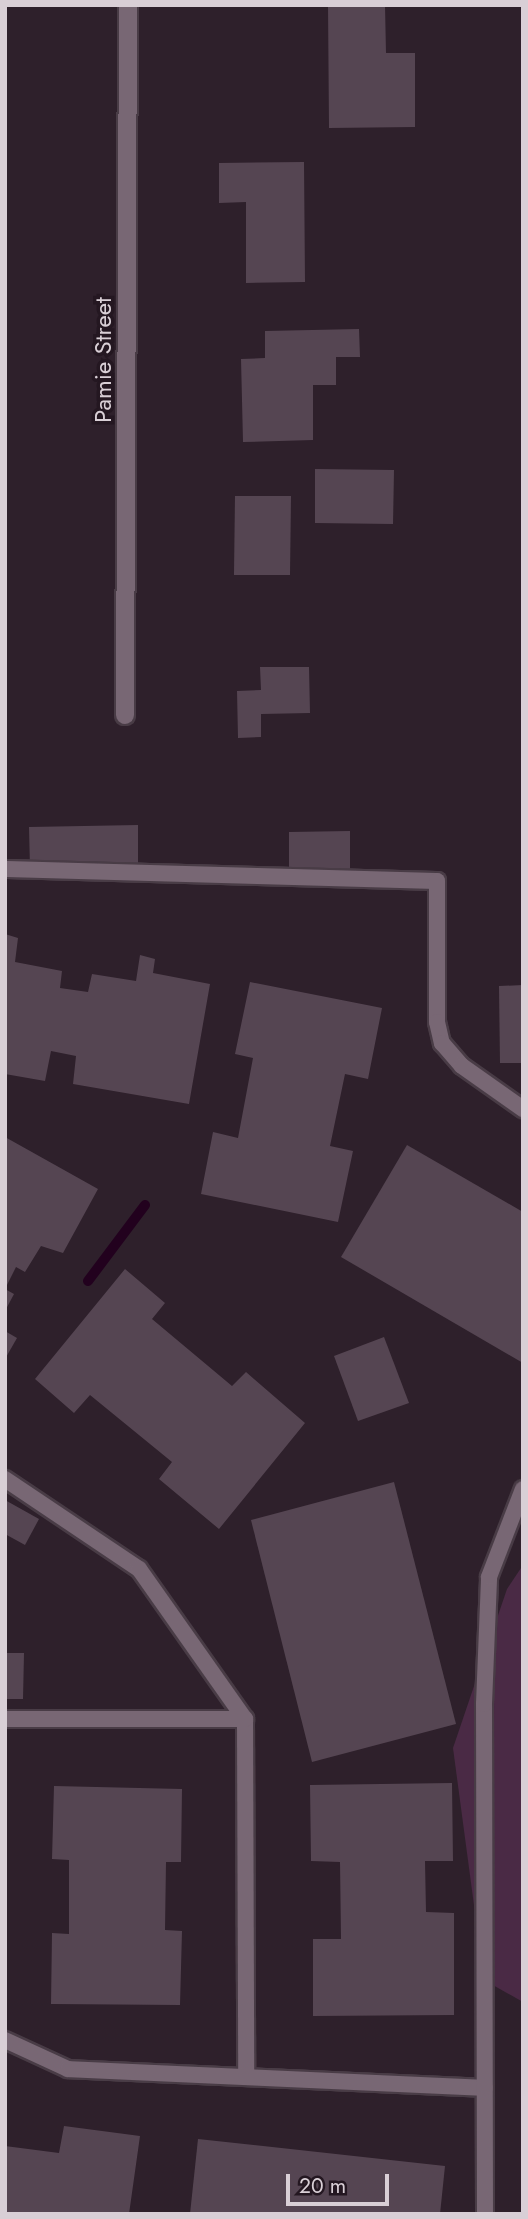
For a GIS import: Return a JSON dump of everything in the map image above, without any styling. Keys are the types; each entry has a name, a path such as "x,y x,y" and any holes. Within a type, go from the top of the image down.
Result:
{"street":[{"name":"Pamie Street","path":"125,715 128,5"}],"lane":[{"path":"5,869 438,881 437,1022 442,1043 462,1066 523,1109"},
{"path":"5,1479 139,1569 245,1719 246,2077"},
{"path":"485,2214 484,1704 489,1577 523,1489"},
{"path":"5,1719 245,1719"},
{"path":"5,2040 68,2069 485,2088"}],"shaded area":[{"path":"523,1565 523,2002 484,1980 453,1748 507,1589"}],"building":[{"path":"328,5 385,5 386,53 415,53 415,127 329,128"},
{"path":"304,162 305,282 246,283 246,202 219,203 219,163"},
{"path":"359,329 360,357 336,357 336,385 313,385 313,440 243,442 241,359 265,358 265,331"},
{"path":"315,469 394,470 393,524 315,523"},
{"path":"235,496 291,496 290,575 234,575"},
{"path":"260,667 309,667 310,713 261,714 261,737 238,738 237,691 261,690"},
{"path":"138,825 138,866 30,868 29,827"},
{"path":"350,831 350,870 289,870 289,832"},
{"path":"5,934 18,938 15,962 62,971 60,988 88,992 92,974 136,981 140,955 155,959 153,973 210,984 189,1104 73,1084 76,1056 51,1051 45,1081 5,1074"},
{"path":"250,982 382,1008 368,1079 345,1074 330,1146 353,1151 338,1222 201,1194 213,1132 238,1138 253,1058 235,1054"},
{"path":"523,985 523,1063 500,1063 499,986"},
{"path":"5,1137 98,1189 63,1253 41,1246 25,1272 16,1267 5,1289"},
{"path":"407,1145 523,1212 523,1363 341,1257"},
{"path":"125,1269 165,1303 152,1319 232,1386 246,1372 305,1423 219,1529 159,1479 172,1462 90,1395 74,1413 35,1379"},
{"path":"5,1289 14,1294 5,1311"},
{"path":"5,1331 17,1338 5,1359"},
{"path":"384,1337 409,1403 358,1421 334,1356"},
{"path":"394,1482 456,1724 312,1762 251,1520"},
{"path":"5,1500 39,1519 25,1545 5,1534"},
{"path":"5,1653 24,1653 23,1699 5,1699"},
{"path":"452,1783 453,1861 425,1861 426,1912 454,1913 454,2015 313,2016 313,1939 341,1939 340,1862 311,1861 310,1785"},
{"path":"54,1786 182,1789 181,1862 166,1862 165,1930 182,1931 180,2005 51,2004 52,1933 69,1934 69,1860 52,1859"},
{"path":"64,2126 140,2136 129,2214 5,2214 5,2146 59,2153"},
{"path":"198,2139 445,2166 440,2214 190,2214"}],"waterway":[{"path":"88,1281 145,1205"}]}
